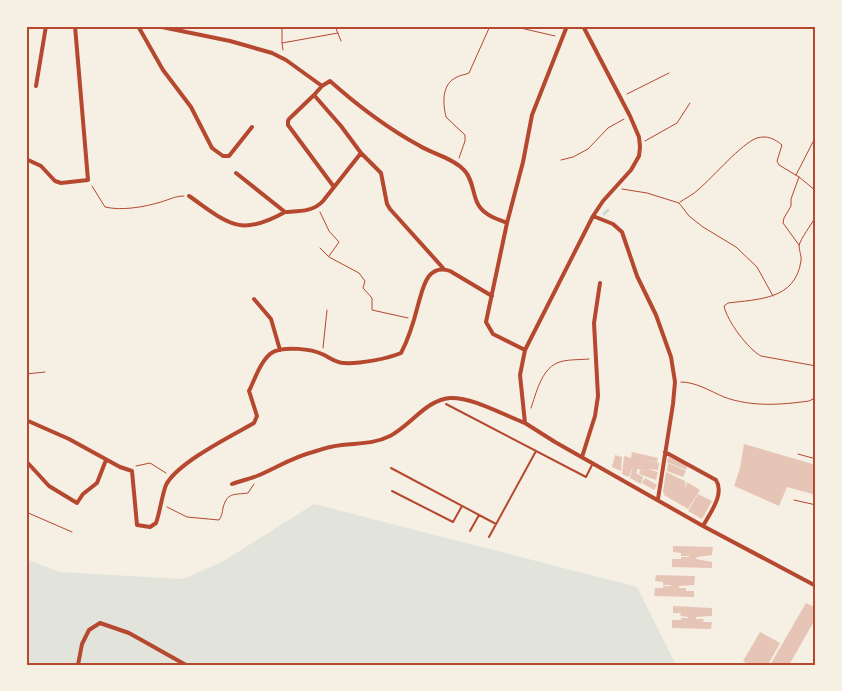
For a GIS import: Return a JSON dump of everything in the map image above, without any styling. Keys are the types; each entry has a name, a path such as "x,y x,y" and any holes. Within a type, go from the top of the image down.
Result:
{"street":[{"path":"36,86 46,26"},
{"path":"26,159 41,166 55,181 61,183 88,180 75,26"},
{"path":"138,26 163,70 191,108 212,148 224,156 229,156 252,127"},
{"path":"157,26 259,48 286,60 322,86"},
{"path":"525,350 493,334 486,322 532,115 568,26"},
{"path":"525,424 520,376 525,350 593,216 603,201 636,163 638,156 640,142 630,116 583,26"},
{"path":"334,187 288,125 289,119 322,86 330,81 389,128 422,148 463,169 470,178 481,210 507,223"},
{"path":"314,95 361,153 381,173 387,204 390,209 443,268 492,296"},
{"path":"189,196 220,218 233,224 247,226 261,224 285,212 309,210 318,207 361,153"},
{"path":"236,173 285,212"},
{"path":"593,216 613,224 622,232 637,276 649,299 671,357 675,382 673,404 658,499"},
{"path":"26,420 69,439 106,460 132,471 137,525 150,527 156,523 166,487 172,476 208,449 254,423 257,416 256,409 249,391 263,362 272,352 296,349 322,354 343,363 390,358 400,353 405,345 423,286 429,276 443,268"},
{"path":"582,457 595,416 598,396 594,323 600,282"},
{"path":"254,299 271,319 280,350"},
{"path":"232,484 258,476 310,452 334,447 367,444 380,440 403,428 426,407 437,401 459,398 525,424 703,526 816,586"},
{"path":"665,452 716,480 719,485 719,495 703,526"},
{"path":"26,461 49,486 77,504 83,494 97,483 106,460"},
{"path":"78,665 82,644 89,630 100,623 129,633 186,665"}],"lane":[{"path":"446,404 586,478 593,463"},
{"path":"489,537 536,451"},
{"path":"392,468 496,524"},
{"path":"392,491 453,522 462,506"},
{"path":"470,531 479,514"}],"path":[{"path":"282,26 282,44 286,60"},
{"path":"335,26 341,41"},
{"path":"446,26 456,28 458,26"},
{"path":"456,164 465,141 465,135 446,117 443,98 445,89 456,77 469,73 490,26"},
{"path":"512,26 563,38"},
{"path":"282,44 338,33"},
{"path":"620,98 669,72"},
{"path":"640,142 647,141 677,123 690,103"},
{"path":"561,160 573,157 588,149 608,128 630,116"},
{"path":"795,175 816,136"},
{"path":"679,202 697,192 744,146 755,139 764,137 775,139 782,146 777,161 778,165 799,177 816,191"},
{"path":"799,177 791,206 783,223 799,246 802,260 791,284 784,291 774,296 728,303 724,306 725,312 753,352 761,356 816,366"},
{"path":"88,180 105,208 116,209 159,203 179,196 189,196"},
{"path":"614,188 647,192 679,202 696,222 736,247 757,267 774,296"},
{"path":"318,207 329,231 339,242 329,257"},
{"path":"799,246 816,216"},
{"path":"320,248 329,257 359,273 365,281 363,288 372,298 372,310 414,320"},
{"path":"322,354 327,310"},
{"path":"531,408 539,385 548,370 555,363 566,360 597,359"},
{"path":"26,374 45,372"},
{"path":"675,382 694,384 735,400 766,405 808,401 816,395"},
{"path":"798,454 816,460"},
{"path":"132,471 138,465 150,463 172,476"},
{"path":"162,505 187,517 219,520 225,499 228,496 248,493 258,476"},
{"path":"794,500 816,506"},
{"path":"26,512 72,532"}],"shaded area":[{"path":"314,504 637,587 676,665 26,665 26,559 59,572 183,579 222,562"}],"building":[{"path":"744,444 816,465 816,495 787,487 779,506 734,486 740,468"},
{"path":"632,452 658,458 657,462 643,459 659,463 658,470 648,469 658,472 656,480 639,474 640,470 648,471 637,469 637,473 634,472 643,477 641,484 630,478 633,466 629,477 622,474 624,456 631,458"},
{"path":"615,455 622,457 621,471 612,467"},
{"path":"668,457 688,465 686,470 667,462"},
{"path":"668,463 686,471 683,477 667,471"},
{"path":"666,472 685,481 686,488 687,482 700,490 688,509 664,495"},
{"path":"645,478 657,485 654,490 642,483"},
{"path":"698,494 712,501 702,519 688,511"},
{"path":"673,546 713,547 712,555 697,557 696,559 712,562 712,568 672,567 672,559 689,557 673,552"},
{"path":"656,575 695,576 694,585 679,586 679,588 686,588 686,591 694,591 694,597 654,596 655,588 671,586 655,581"},
{"path":"806,603 816,608 816,618 789,665 770,665"},
{"path":"673,606 712,608 712,616 696,617 696,619 704,619 703,622 712,622 711,629 672,628 672,620 688,618 680,616 681,613 673,613"},
{"path":"760,632 780,643 768,665 749,665 743,661"}],"waterway":[{"path":"604,214 608,210"}]}
